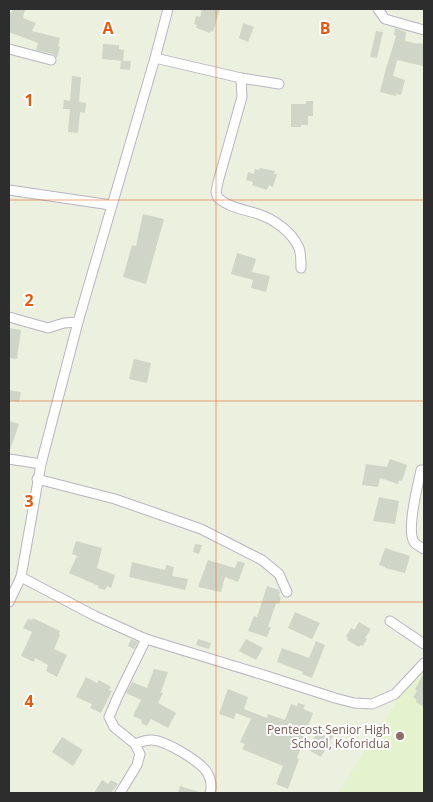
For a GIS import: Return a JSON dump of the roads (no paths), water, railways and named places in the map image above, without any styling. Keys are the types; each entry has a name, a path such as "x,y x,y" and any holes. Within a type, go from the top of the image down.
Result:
{"street":[{"path":"9,602 21,577 41,464 78,322 168,9"},
{"path":"378,9 385,19 424,30"},
{"path":"9,50 51,60"},
{"path":"155,58 241,78 279,84"},
{"path":"241,78 242,97 216,192 218,198 232,207 259,214 279,225 294,238 299,250 301,268"},
{"path":"9,190 112,206"},
{"path":"9,317 48,328 64,323 78,322"},
{"path":"9,458 41,464"},
{"path":"421,470 411,534 415,543 424,549"},
{"path":"38,479 115,499 200,529 262,560 279,574 287,592"},
{"path":"21,577 95,616 146,639 354,703 372,704 395,694 424,663"},
{"path":"390,621 424,644"},
{"path":"120,793 137,765 140,754 135,744 114,727 109,717 146,639"},
{"path":"135,744 152,740 164,743 197,762 209,774 212,788 210,793"}],"place":[{"name":"Pentecost Senior High School, Koforidua","path":"400,736"}]}
